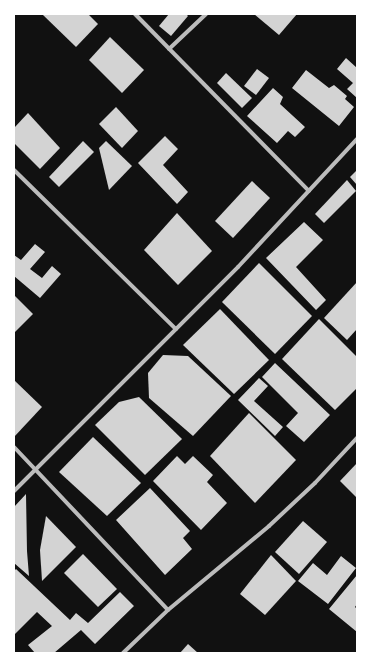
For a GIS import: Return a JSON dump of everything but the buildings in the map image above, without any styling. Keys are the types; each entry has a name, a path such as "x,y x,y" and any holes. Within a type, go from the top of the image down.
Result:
{"street":[{"path":"135,14 309,191"},
{"path":"169,49 206,14"},
{"path":"14,491 238,268 357,139"},
{"path":"14,170 176,329"},
{"path":"123,653 168,610 269,526 315,483 357,438"},
{"path":"14,447 168,610"}]}
